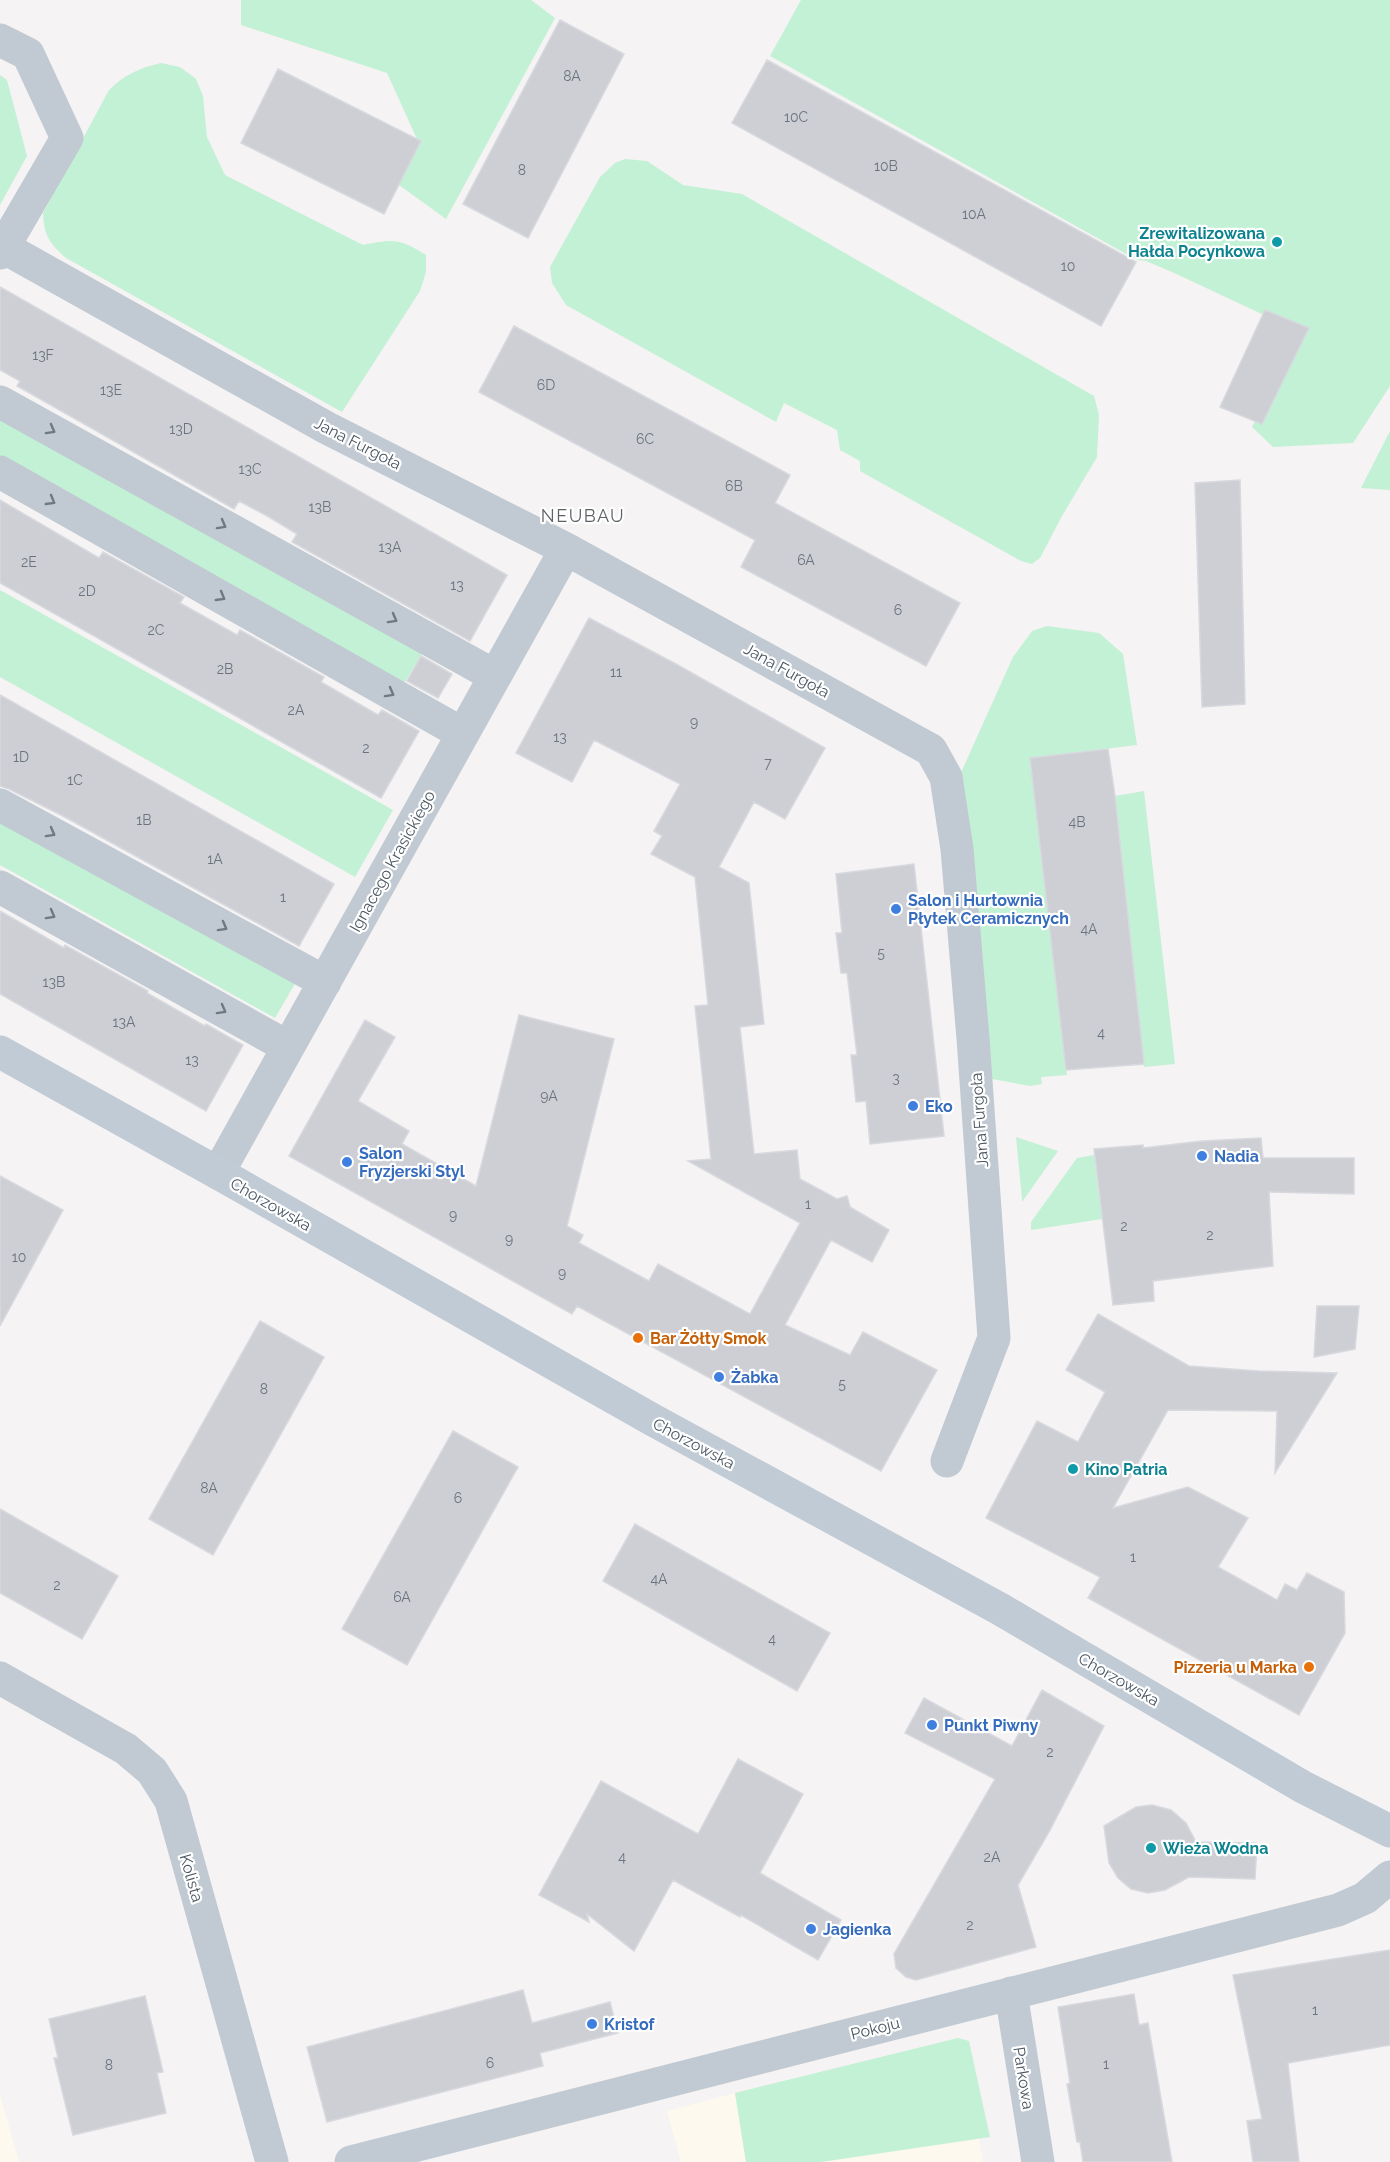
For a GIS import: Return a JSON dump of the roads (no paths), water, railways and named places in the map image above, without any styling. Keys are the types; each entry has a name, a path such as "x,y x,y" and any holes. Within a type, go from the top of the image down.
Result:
{"street":[{"path":"0,40 28,54 67,138 2,250"},
{"name":"Jana Furgoła","path":"2,250 327,428 566,549 931,750 946,777 957,849 994,1338 947,1461"},
{"path":"0,402 495,676"},
{"path":"0,472 463,734"},
{"name":"Ignacego Krasickiego","path":"218,1173 566,549"},
{"path":"0,805 325,982"},
{"path":"0,887 288,1047"},
{"name":"Chorzowska","path":"0,1052 653,1420 1000,1609 1303,1787 1390,1831"},
{"name":"Kolista","path":"0,1678 126,1749 152,1771 171,1801 272,2162"},
{"name":"Pokoju","path":"351,2162 1338,1910 1365,1898 1390,1877"},
{"name":"Parkowa","path":"1011,1993 1038,2162"}],"place":[{"name":"Zrewitalizowana Hałda Pocynkowa","path":"1277,242"},
{"name":"Salon i Hurtownia Płytek Ceramicznych","path":"896,909"},
{"name":"Eko","path":"913,1106"},
{"name":"Nadia","path":"1202,1156"},
{"name":"Salon Fryzjerski Styl","path":"347,1162"},
{"name":"Bar Żółty Smok","path":"638,1338"},
{"name":"Żabka","path":"719,1377"},
{"name":"Kino Patria","path":"1073,1469"},
{"name":"Pizzeria u Marka","path":"1309,1667"},
{"name":"Punkt Piwny","path":"932,1725"},
{"name":"Wieża Wodna","path":"1151,1848"},
{"name":"Jagienka","path":"811,1929"},
{"name":"Kristof","path":"592,2024"}],"district":[{"name":"NEUBAU","path":"583,516"}]}
